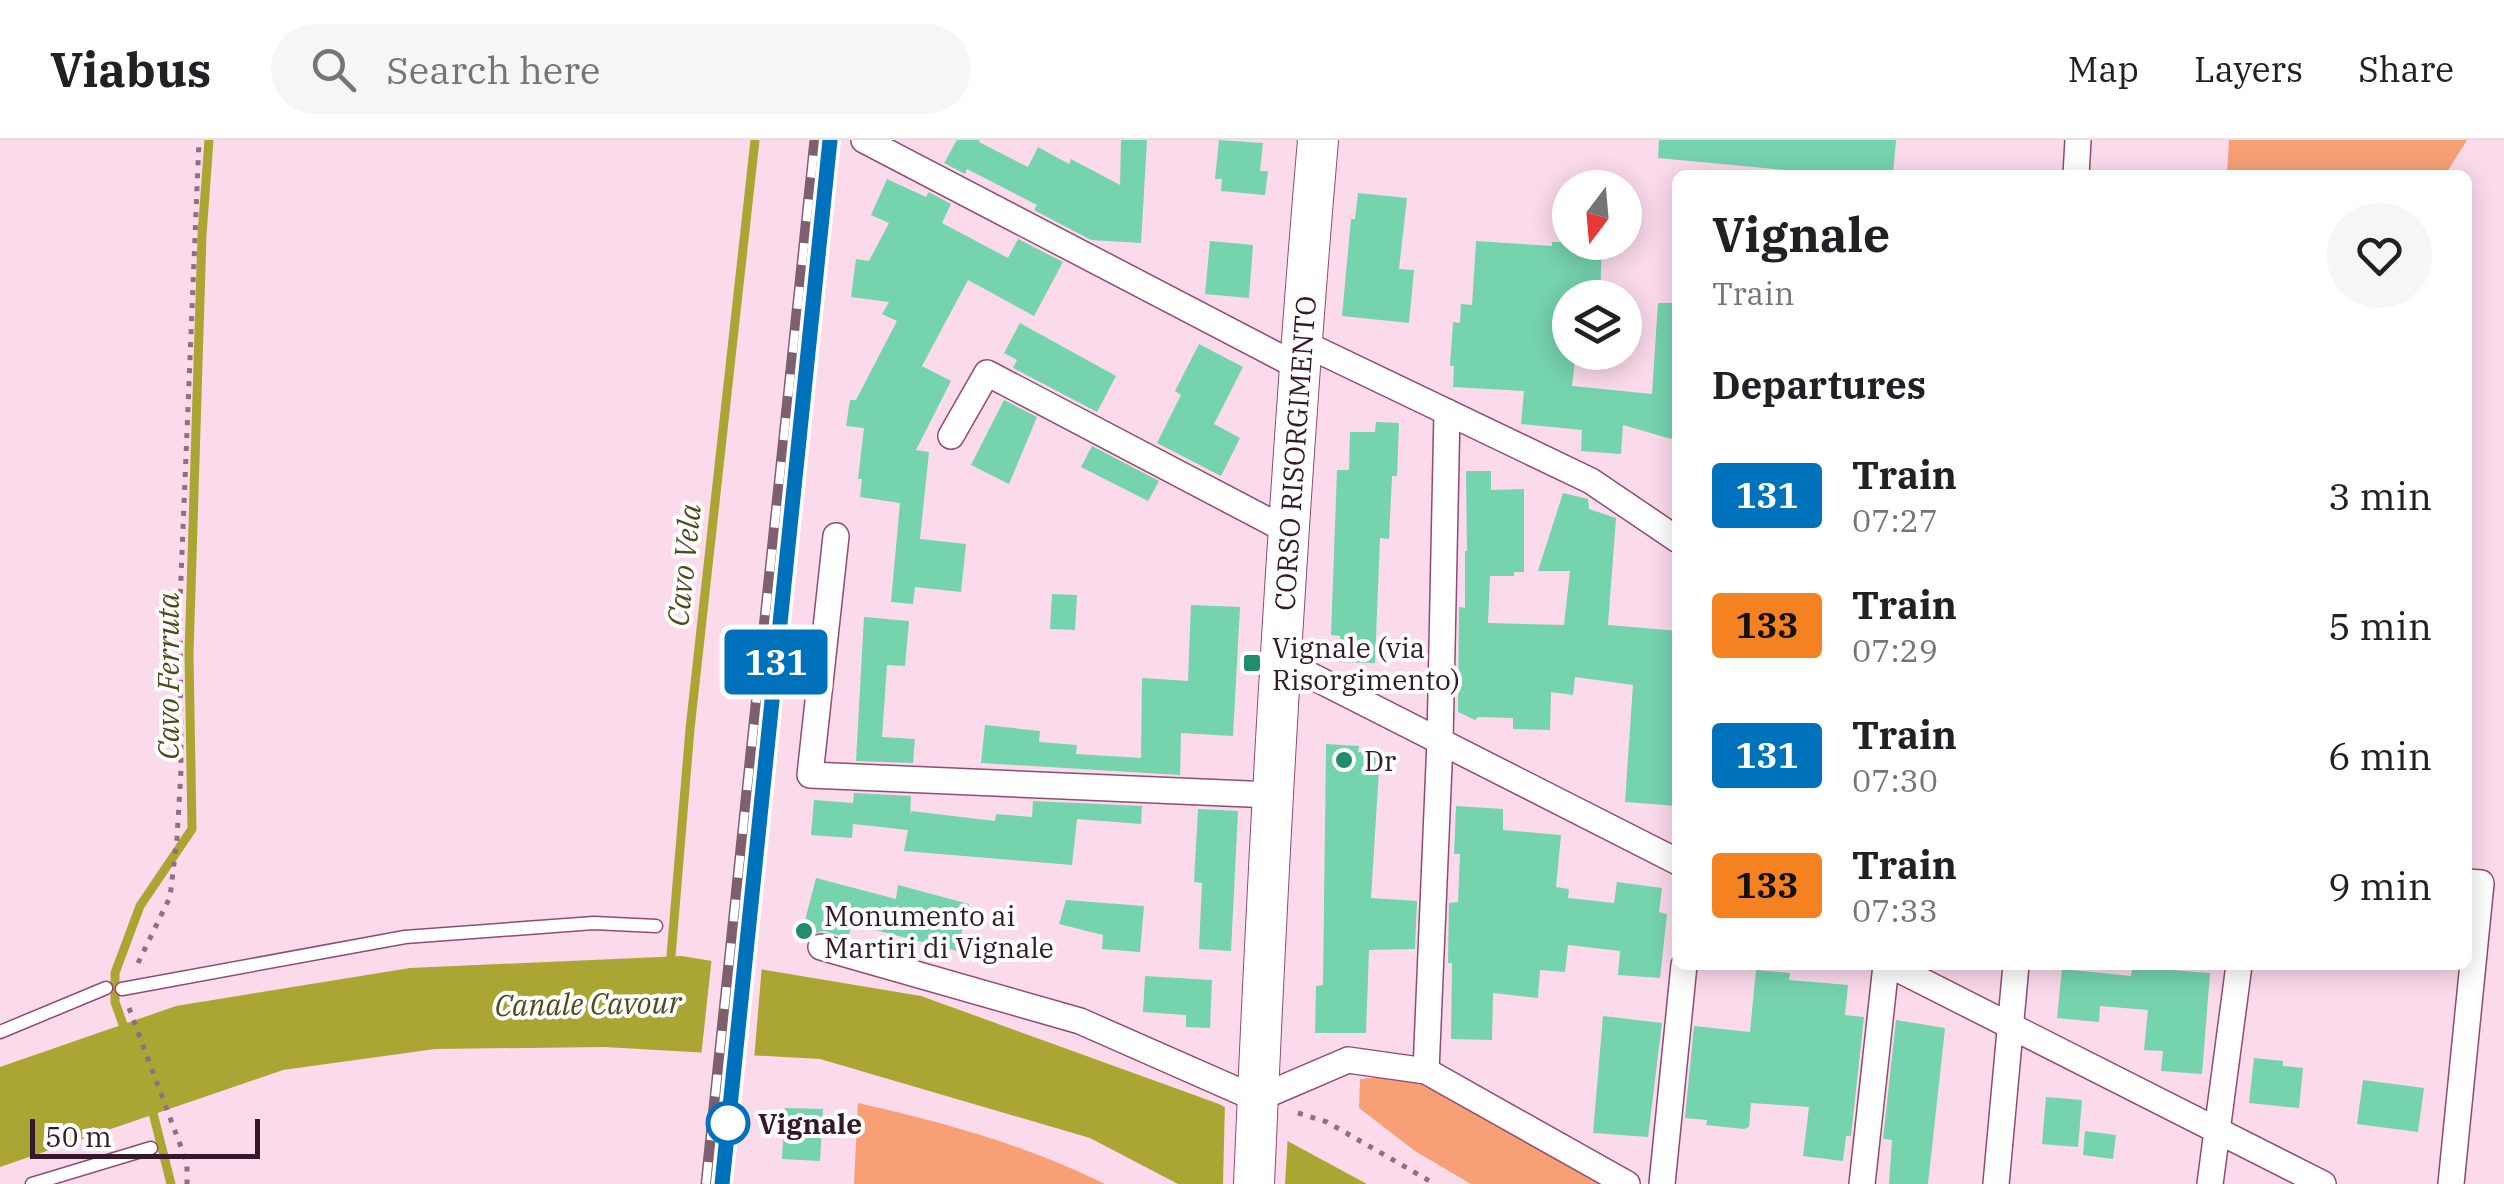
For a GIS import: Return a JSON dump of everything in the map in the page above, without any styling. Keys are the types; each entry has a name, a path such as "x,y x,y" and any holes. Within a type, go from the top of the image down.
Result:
{"main road":[{"name":"CORSO RISORGIMENTO","path":"1254,1184 1280,660 1318,140"}],"street":[{"path":"864,140 1300,355 1446,412 1591,481 1672,536"},
{"path":"2076,170 2078,140"},
{"path":"952,436 987,374 1288,531"},
{"path":"1426,1071 1440,741 1446,412"},
{"path":"836,536 810,774 1272,795"},
{"path":"1280,660 1672,859"},
{"path":"2451,1184 2481,883 2472,882"},
{"path":"820,947 1080,1022 1257,1106 1348,1060 1426,1071 1627,1184"},
{"path":"1662,1184 1683,970"},
{"path":"1862,1184 1887,970"},
{"path":"1898,970 2323,1184"},
{"path":"1996,1184 2016,970"},
{"path":"2210,1184 2238,970"}],"lane":[{"path":"122,989 404,937 594,922 656,926"},
{"path":"0,1032 106,988"},
{"path":"32,1184 150,1148"}],"path":[{"path":"186,1184 187,1163 122,989 149,944 170,896 177,838 181,770 180,601 199,140"},
{"path":"1257,1106 1327,1122 1435,1184"}],"shaded area":[{"path":"2229,140 2467,140 2448,170 2227,170"},
{"path":"1393,1076 1422,1082 1602,1184 1471,1184 1415,1151 1359,1108 1360,1079"},
{"path":"858,1103 984,1136 1105,1184 854,1184"}],"water":[{"name":"Canale Cavour","path":"682,956 921,996 1219,1104 1367,1184 1178,1184 1090,1138 820,1059 604,1047 435,1049 283,1070 0,1167 0,1067 176,1006 410,968"}],"pier":[{"path":"712,956 762,965 754,1060 701,1057"},
{"path":"1225,1102 1288,1134 1285,1184 1223,1184"}],"building":[{"path":"957,140 980,140 1028,167 1038,147 1120,185 1121,140 1147,140 1141,243 1091,240 1034,210 1037,205 967,169 965,174 944,163"},
{"path":"1219,140 1263,143 1260,171 1268,171 1265,195 1221,191 1222,179 1215,179"},
{"path":"1659,140 1896,140 1893,170 1786,170 1658,158"},
{"path":"887,179 926,197 929,192 951,204 942,223 1008,258 1018,239 1063,262 1034,316 968,280 922,366 951,381 916,450 929,452 920,539 966,544 961,592 915,587 913,604 891,602 900,503 860,497 862,479 858,479 864,428 846,426 850,400 856,400 897,321 882,314 889,302 851,297 856,259 869,261 889,223 871,215"},
{"path":"1358,193 1407,198 1399,269 1414,270 1409,323 1342,316 1351,219 1355,219"},
{"path":"1210,241 1253,245 1249,298 1205,294"},
{"path":"1476,241 1552,246 1552,260 1601,260 1601,280 1552,280 1552,370 1574,370 1572,386 1652,394 1658,303 1672,303 1672,439 1623,425 1621,454 1581,451 1582,430 1521,424 1524,391 1453,387 1453,322 1460,323 1461,304 1472,305"},
{"path":"1020,323 1116,376 1097,412 1013,368 1017,360 1004,353"},
{"path":"1199,344 1243,367 1214,424 1240,438 1221,476 1157,443 1181,395 1175,391"},
{"path":"1004,400 1037,417 1009,484 971,465"},
{"path":"1376,422 1399,423 1389,539 1380,538 1375,663 1339,662 1340,636 1331,635 1337,470 1349,470 1350,432 1375,432"},
{"path":"1092,446 1159,481 1148,501 1081,467"},
{"path":"1466,471 1491,471 1491,490 1524,489 1524,572 1490,576 1488,623 1564,625 1570,571 1538,571 1563,493 1588,499 1589,509 1616,518 1608,625 1672,630 1672,806 1625,802 1633,685 1575,677 1573,695 1551,692 1550,730 1513,729 1513,718 1475,720 1458,712 1459,607 1465,608"},
{"path":"1052,594 1077,595 1075,630 1050,629"},
{"path":"1191,605 1240,607 1233,736 1181,733 1180,775 981,763 985,725 1040,731 1039,742 1077,745 1076,754 1141,758 1142,678 1188,681"},
{"path":"864,617 909,621 905,666 887,665 882,737 915,739 913,763 856,761"},
{"path":"1326,744 1359,746 1358,752 1380,753 1371,898 1417,901 1415,949 1369,950 1366,1033 1315,1033 1316,986 1323,985"},
{"path":"854,793 911,796 910,817 911,811 995,821 996,814 1032,817 1033,801 1142,806 1141,824 1077,819 1072,865 904,851 908,830 853,824 852,838 811,835 814,800 853,803"},
{"path":"1456,806 1503,809 1503,830 1561,835 1556,887 1569,889 1568,898 1614,903 1617,882 1662,888 1659,912 1667,914 1660,978 1618,975 1620,951 1568,945 1565,972 1540,970 1538,998 1493,993 1492,1040 1451,1039 1449,903 1458,902 1460,854 1454,854"},
{"path":"1198,809 1238,811 1231,951 1199,949 1202,883 1194,882"},
{"path":"816,878 896,899 898,885 969,904 957,951 852,924 848,938 824,931 802,932"},
{"path":"1066,900 1144,906 1140,952 1102,949 1103,935 1059,924"},
{"path":"1756,970 1790,973 1789,980 1848,985 1845,1015 1864,1017 1851,1136 1846,1136 1843,1161 1803,1156 1809,1107 1751,1103 1749,1127 1744,1129 1706,1125 1707,1120 1685,1118 1694,1026 1750,1032"},
{"path":"2062,970 2131,976 2132,970 2210,973 2202,1074 2161,1071 2163,1051 2144,1050 2148,1010 2100,1006 2099,1022 2057,1018"},
{"path":"1145,976 1212,980 1210,1028 1186,1027 1186,1015 1143,1012"},
{"path":"1603,1016 1662,1023 1648,1137 1593,1133"},
{"path":"1896,1020 1945,1028 1928,1184 1889,1184 1892,1140 1883,1139"},
{"path":"2254,1058 2303,1068 2299,1108 2249,1103"},
{"path":"2363,1080 2424,1088 2418,1132 2357,1124"},
{"path":"2046,1097 2082,1100 2078,1147 2042,1144"},
{"path":"785,1108 823,1109 820,1161 782,1159"},
{"path":"2085,1131 2116,1135 2113,1159 2083,1155"}],"waterway":[{"name":"Cavo Ferruta","path":"126,1033 115,1002 115,973 140,906 192,829 189,654 202,235 209,140"},
{"name":"Cavo Vela","path":"670,968 690,729 755,140"},
{"name":"Cavo Ferruta","path":"151,1105 171,1184"}],"railway":[{"path":"706,1184 815,140"},
{"path":"722,1184 772,697"}],"train":[{"name":"131","path":"722,1184 830,140"}],"place":[{"name":"Vignale (via Risorgimento)","path":"1252,663"},
{"name":"Dr","path":"1344,760"},
{"name":"Monumento ai Martiri di Vignale","path":"804,931"},
{"name":"Vignale","path":"728,1123"}]}
